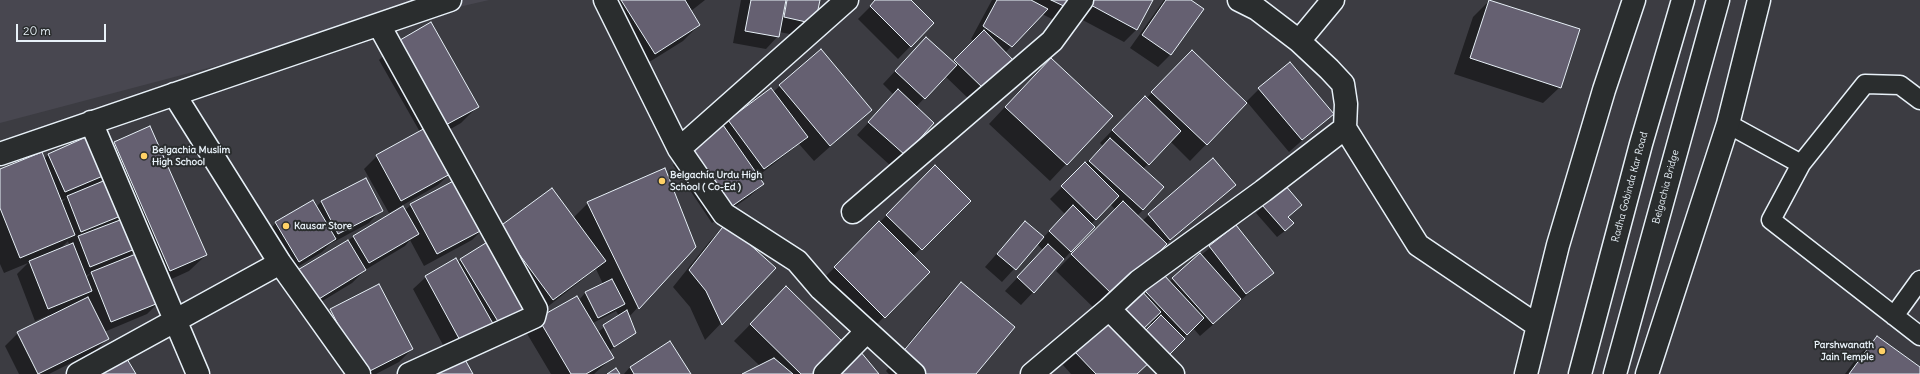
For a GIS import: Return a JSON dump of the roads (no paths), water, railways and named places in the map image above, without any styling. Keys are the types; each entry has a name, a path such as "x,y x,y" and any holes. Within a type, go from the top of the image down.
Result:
{"street":[{"path":"0,154 450,0"},
{"path":"605,0 679,149 724,214 797,261 821,289 914,374"},
{"path":"679,149 847,0"},
{"path":"853,212 1052,41 1082,0"},
{"path":"1239,0 1256,9 1299,41 1329,69 1342,84 1346,104 1345,128 1418,245 1538,326"},
{"path":"1299,41 1333,0"},
{"path":"1526,374 1558,245 1601,97 1634,0"},
{"name":"Radha Gobinda Kar Road","path":"1580,374 1641,144 1683,0"},
{"name":"Belgachia Bridge","path":"1615,374 1718,0"},
{"path":"1646,374 1728,124 1759,0"},
{"path":"379,25 536,309 534,317 409,374"},
{"path":"174,94 280,263 359,374"},
{"path":"91,122 174,321 198,374"},
{"path":"1032,374 1109,309 1139,281 1263,191 1345,128"},
{"path":"78,374 280,263"},
{"path":"1109,309 1174,374"},
{"path":"825,374 867,332"}],"lane":[{"path":"1920,100 1900,85 1865,84 1801,164 1772,220 1920,336"},
{"path":"1728,124 1801,164"},
{"path":"1894,316 1920,280"}],"place":[{"name":"Belgachia Muslim High School","path":"144,156"},
{"name":"Belgachia Urdu High School ( Co-Ed )","path":"662,181"},
{"name":"Kausar Store","path":"286,226"},
{"name":"Parshwanath Jain Temple","path":"1882,351"}]}
